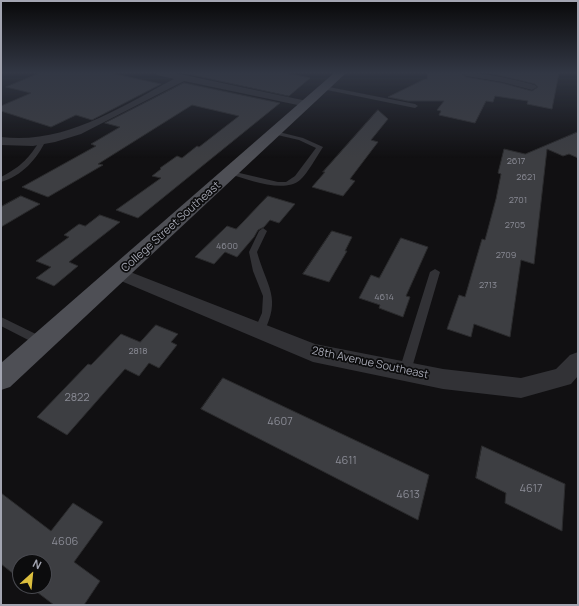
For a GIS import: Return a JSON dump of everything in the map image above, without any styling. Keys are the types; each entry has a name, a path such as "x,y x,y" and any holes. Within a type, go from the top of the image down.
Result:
{"main road":[{"name":"College Street Southeast","path":"1,379 120,274 310,101"}],"street":[{"path":"1,141 20,142 63,136 87,128 138,101"},
{"path":"294,101 307,104"},
{"name":"28th Avenue Southeast","path":"120,274 314,353 443,379 521,388 563,377 578,361"}],"lane":[{"path":"391,101 415,106"},
{"path":"231,173 278,184 288,184 298,178 320,147 301,139 275,133"},
{"path":"1,180 30,162 38,151 43,140"},
{"path":"259,331 267,313 268,296 252,252 263,231"},
{"path":"404,371 435,272"},
{"path":"1,321 42,342"}],"building":[{"path":"12,101 128,101 92,120 76,115 51,127 1,111 1,106"},
{"path":"148,101 272,101 280,103 138,218 116,210 161,178 152,176 161,169 160,168 177,156 182,158 197,146 199,147 239,116 192,105 98,164 103,165 48,197 22,187 96,146 91,144 120,127 105,123"},
{"path":"444,101 486,101 475,123 439,115 441,111 437,110"},
{"path":"528,101 554,101 552,109 527,104"},
{"path":"378,110 388,119 371,140 378,142 350,179 355,181 343,196 312,187 325,172 323,172"},
{"path":"578,132 578,158 569,154 563,156 547,149 534,264 521,260 510,337 474,324 471,337 447,329 459,295 465,297 482,239 485,240 496,199 501,174 498,173 504,149 525,154"},
{"path":"21,196 40,204 1,227 1,207"},
{"path":"268,196 295,204 279,223 270,220 264,227 258,230 237,257 225,252 214,264 195,257 227,226 236,229"},
{"path":"100,215 120,222 69,262 78,266 54,286 36,278 51,267 36,261 69,237 64,235 79,224 85,226"},
{"path":"332,231 352,237 345,251 347,251 329,282 303,274"},
{"path":"401,238 428,247 406,296 410,297 403,317 379,308 380,305 359,298 371,275 379,278"},
{"path":"156,325 178,334 171,342 177,345 159,368 149,363 139,376 125,369 67,435 37,417 88,364 91,365 121,334 140,342"},
{"path":"223,378 429,475 418,520 201,409"},
{"path":"482,446 565,484 562,531 505,503 506,493 476,478"},
{"path":"1,493 51,531 73,503 103,522 74,562 100,581 84,605 54,605 40,594 52,594 52,554 12,554 12,573 1,564"}]}
